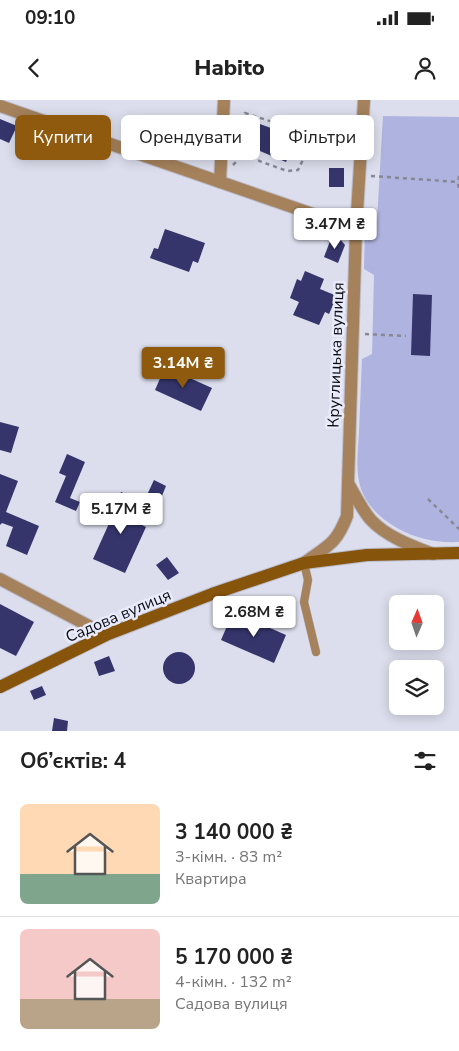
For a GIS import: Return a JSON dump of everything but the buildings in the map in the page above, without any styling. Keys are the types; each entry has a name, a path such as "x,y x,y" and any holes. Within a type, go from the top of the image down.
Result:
{"street":[{"path":"220,182 224,100"},
{"name":"Круглицька вулиця","path":"363,115 364,100"},
{"path":"0,106 356,229"},
{"name":"Круглицька вулиця","path":"304,563 336,541 346,516 360,160"},
{"path":"348,483 371,519 387,532 433,554"},
{"name":"Садова вулиця","path":"0,687 106,635 212,594 304,563 367,555 459,553"},
{"path":"0,579 106,635"}],"lane":[{"path":"304,563 308,580 304,602 316,652"}],"path":[{"path":"245,113 315,136 298,170 287,170 243,155 245,113"},
{"path":"359,175 458,182"},
{"path":"459,176 459,189"},
{"path":"352,334 406,336"},
{"path":"428,499 459,529"}],"shaded area":[{"path":"383,116 459,117 459,542 442,542 427,539 397,528 380,516 371,506 359,482 357,461 362,359 372,354 374,275 364,269 365,227 377,221"}]}
